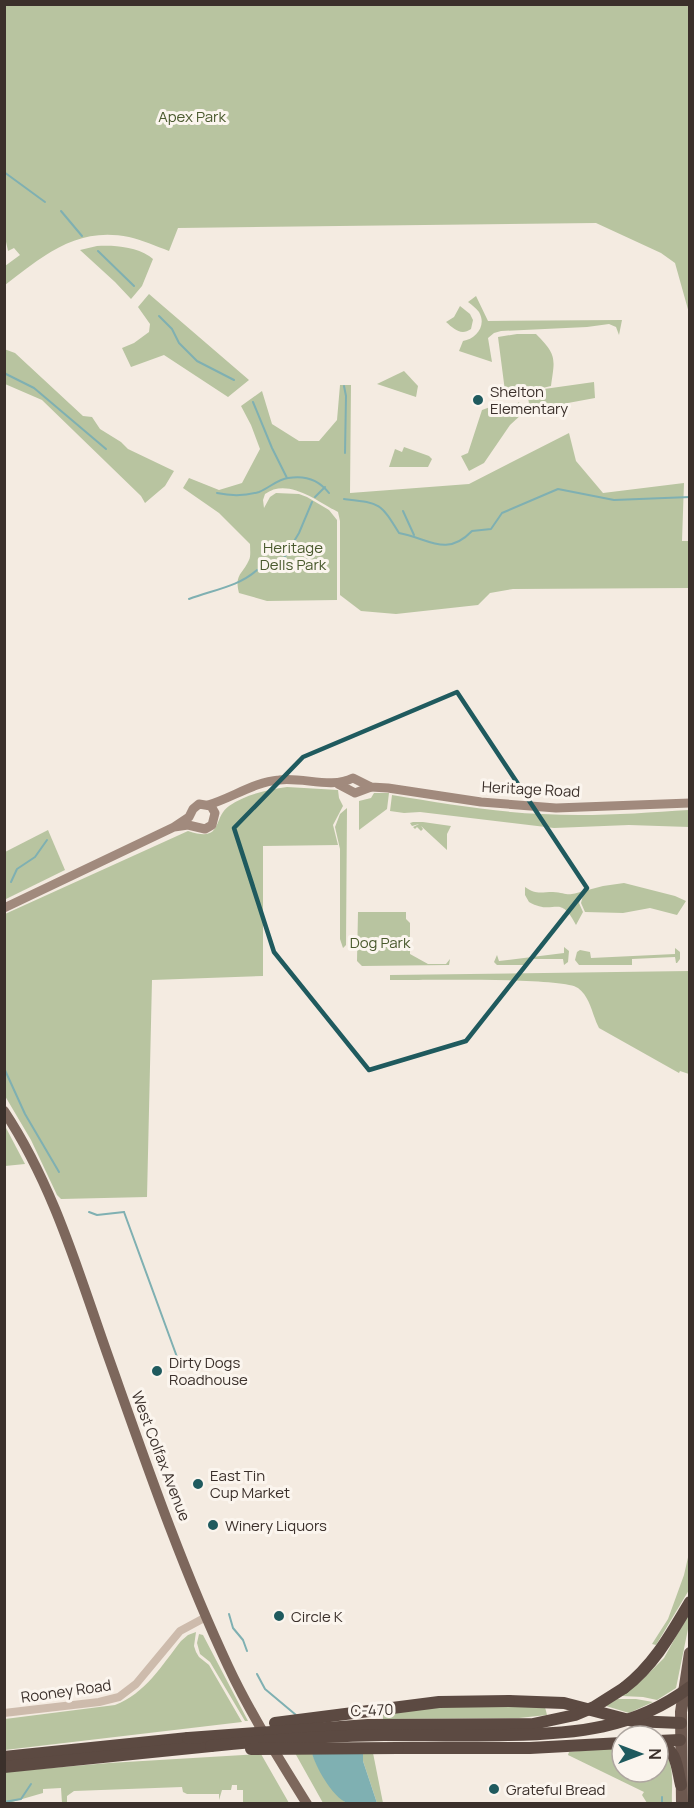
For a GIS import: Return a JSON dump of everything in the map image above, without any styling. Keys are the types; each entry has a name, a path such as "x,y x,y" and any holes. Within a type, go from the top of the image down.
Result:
{"highway":[{"name":"C-470","path":"4,1757 188,1736 368,1725 533,1724 575,1715 594,1707 637,1678 654,1659 690,1602"},
{"path":"682,1803 681,1785 685,1740 683,1684 690,1653"},
{"name":"C-470","path":"4,1767 345,1736 567,1733 600,1728 643,1714 690,1687"},
{"path":"188,1736 418,1704 459,1701 564,1703 646,1723 685,1723"},
{"path":"670,1742 685,1740"},
{"path":"211,1748 530,1748 610,1744"},
{"path":"670,1750 673,1753 681,1785"}],"main road":[{"name":"Heritage Road","path":"228,798 262,784 279,780 347,785 351,779 355,778 360,787 398,789 519,806 556,808 690,803"},
{"path":"4,908 174,826 191,814 199,804 208,805 228,798"},
{"path":"191,814 196,826 201,829 209,827 215,821 215,813 228,798"},
{"path":"208,805 215,813"},
{"path":"174,826 196,826"},
{"name":"West Colfax Avenue","path":"4,1111 35,1163 55,1209 143,1455 206,1617 228,1667 306,1803"}],"street":[{"name":"Rooney Road","path":"4,1713 99,1702 119,1697 136,1684 180,1632 206,1617"}],"highlighted area":[{"path":"457,692 587,888 466,1041 369,1070 274,952 234,828 303,757"}],"green space":[{"name":"Apex Park","path":"5,4 689,5 689,313 675,263 661,253 596,223 178,228 169,251 129,237 93,236 77,240 47,254 5,285 5,266 20,255 14,248 8,251 5,237"},
{"path":"97,246 127,248 153,259 142,286 131,299 80,250"},
{"path":"149,294 249,380 228,397 164,355 131,367 122,348 134,343 149,332 150,324 138,307"},
{"path":"476,296 488,321 622,320 619,335 616,327 609,324 501,331 488,338 492,362 459,351 463,341 476,335 481,327 479,312 468,302"},
{"path":"460,306 470,314 473,320 471,329 464,332 446,322 454,317"},
{"path":"536,334 548,347 553,357 551,386 530,391 594,382 595,398 530,410 527,391 509,395 505,391 498,337"},
{"path":"4,349 15,353 83,416 92,417 100,429 128,449 174,471 165,486 145,503 141,496 42,400 5,384"},
{"path":"404,371 418,386 416,397 377,384"},
{"name":"Heritage Dells Park","path":"340,385 351,385 350,493 469,484 569,433 576,461 603,493 684,483 682,541 689,541 689,588 513,589 490,593 478,605 396,614 361,611 340,595 338,512 303,493 283,488 274,489 265,494 264,508 270,497 276,493 299,494 329,510 337,520 337,600 267,601 239,593 238,578 250,558 250,544 219,513 183,488 189,478 219,490 242,483 260,449 241,406 262,391 272,424 299,441 319,441 337,420"},
{"path":"519,402 522,414 510,425 484,463 469,471 461,456 468,453 482,410 493,406 502,413 508,414"},
{"path":"404,447 429,456 432,459 428,467 389,467 395,449 402,452"},
{"path":"287,787 338,790 343,806 333,825 338,845 263,846 263,976 152,980 147,1197 61,1199 31,1140 5,1096 5,914 188,831 199,834 212,832 224,811 242,798"},
{"path":"374,793 389,793 387,809 359,830 359,801 371,798"},
{"path":"392,795 486,809 560,815 689,810 689,827 629,825 554,828 420,812 404,813 390,811"},
{"path":"347,808 346,945 343,948 340,939 340,849 335,827 340,814"},
{"path":"410,823 451,826 447,834 447,850 421,826 423,829 421,831 417,827 415,829 413,827 419,824 412,826"},
{"path":"48,830 65,870 6,899 4,895 5,852"},
{"path":"624,883 686,901 677,915 650,908 623,913 585,912 581,903 584,891"},
{"path":"525,887 539,893 570,894 583,891 579,903 583,912 576,925 561,907 538,906 529,902 525,895"},
{"name":"Dog Park","path":"358,912 406,912 406,919 410,923 410,954 428,964 446,964 450,959 449,965 362,966 357,961"},
{"path":"564,947 569,951 568,962 564,965 563,959 528,959 528,965 497,965 494,962 497,955 499,961 564,953"},
{"path":"675,948 680,952 680,959 677,963 675,957 632,959 632,965 579,965 575,960 580,950 590,952 591,958 675,954"},
{"path":"689,971 689,1074 680,1071 679,1073 599,1028 589,1002 582,992 567,984 519,981 390,980 390,975"},
{"path":"5,1126 25,1164 5,1166"},
{"path":"689,1553 689,1590 656,1645 652,1644 668,1619 684,1575"},
{"path":"689,1613 689,1624 676,1688 657,1700 622,1696 664,1658"},
{"path":"196,1632 194,1646 196,1652 209,1665 242,1722 5,1750 5,1719 115,1705 126,1700 160,1669 181,1641"},
{"path":"199,1634 203,1635 248,1721 245,1721 210,1662 200,1654 197,1643"},
{"path":"617,1699 653,1702 629,1713 606,1706"},
{"path":"427,1707 545,1707 547,1715 519,1718 383,1719 383,1712"},
{"path":"610,1748 610,1775 568,1755 569,1752"},
{"path":"295,1753 312,1753 326,1780 346,1803 323,1803"},
{"path":"363,1753 373,1753 383,1803 377,1803 363,1761"},
{"path":"261,1754 289,1803 243,1803 243,1790 237,1790 237,1785 232,1785 231,1790 222,1790 219,1800 219,1794 187,1794 183,1792 182,1787 74,1791 67,1796 67,1803 62,1803 61,1788 43,1789 43,1793 5,1804 5,1772"},
{"path":"670,1763 672,1803 647,1803 642,1795 644,1792 628,1784 670,1784"}],"water":[{"path":"312,1753 363,1753 363,1761 377,1803 355,1804 343,1801 326,1782"}],"waterway":[{"path":"4,172 45,202"},
{"path":"61,211 82,236"},
{"path":"98,251 134,286"},
{"path":"159,316 172,329 179,343 197,361 234,380"},
{"path":"4,373 34,388 106,449"},
{"path":"344,386 346,396 345,453"},
{"path":"253,402 287,478"},
{"path":"217,493 228,495 254,493 281,480 294,477 316,482 329,493"},
{"path":"315,497 325,487"},
{"path":"344,499 378,506 399,533 445,545 463,539 472,531 491,529 502,513 558,489 614,500 690,497"},
{"path":"272,568 278,568 299,533 312,502"},
{"path":"403,511 414,535"},
{"path":"260,570 269,565"},
{"path":"189,599 233,584 257,570"},
{"path":"11,882 17,869 35,857 47,840"},
{"path":"4,1068 25,1114 59,1172"},
{"path":"89,1212 97,1215 124,1212"},
{"path":"124,1212 177,1357"},
{"path":"229,1614 233,1628 243,1640 247,1651"},
{"path":"257,1674 265,1689 296,1715"},
{"path":"4,1802 21,1799 31,1784"},
{"path":"662,1797 662,1804"}],"place":[{"name":"Shelton Elementary","path":"478,400"},
{"name":"Dirty Dogs Roadhouse","path":"157,1371"},
{"name":"East Tin Cup Market","path":"198,1484"},
{"name":"Winery Liquors","path":"213,1525"},
{"name":"Circle K","path":"279,1616"},
{"name":"Grateful Bread","path":"494,1789"}]}
